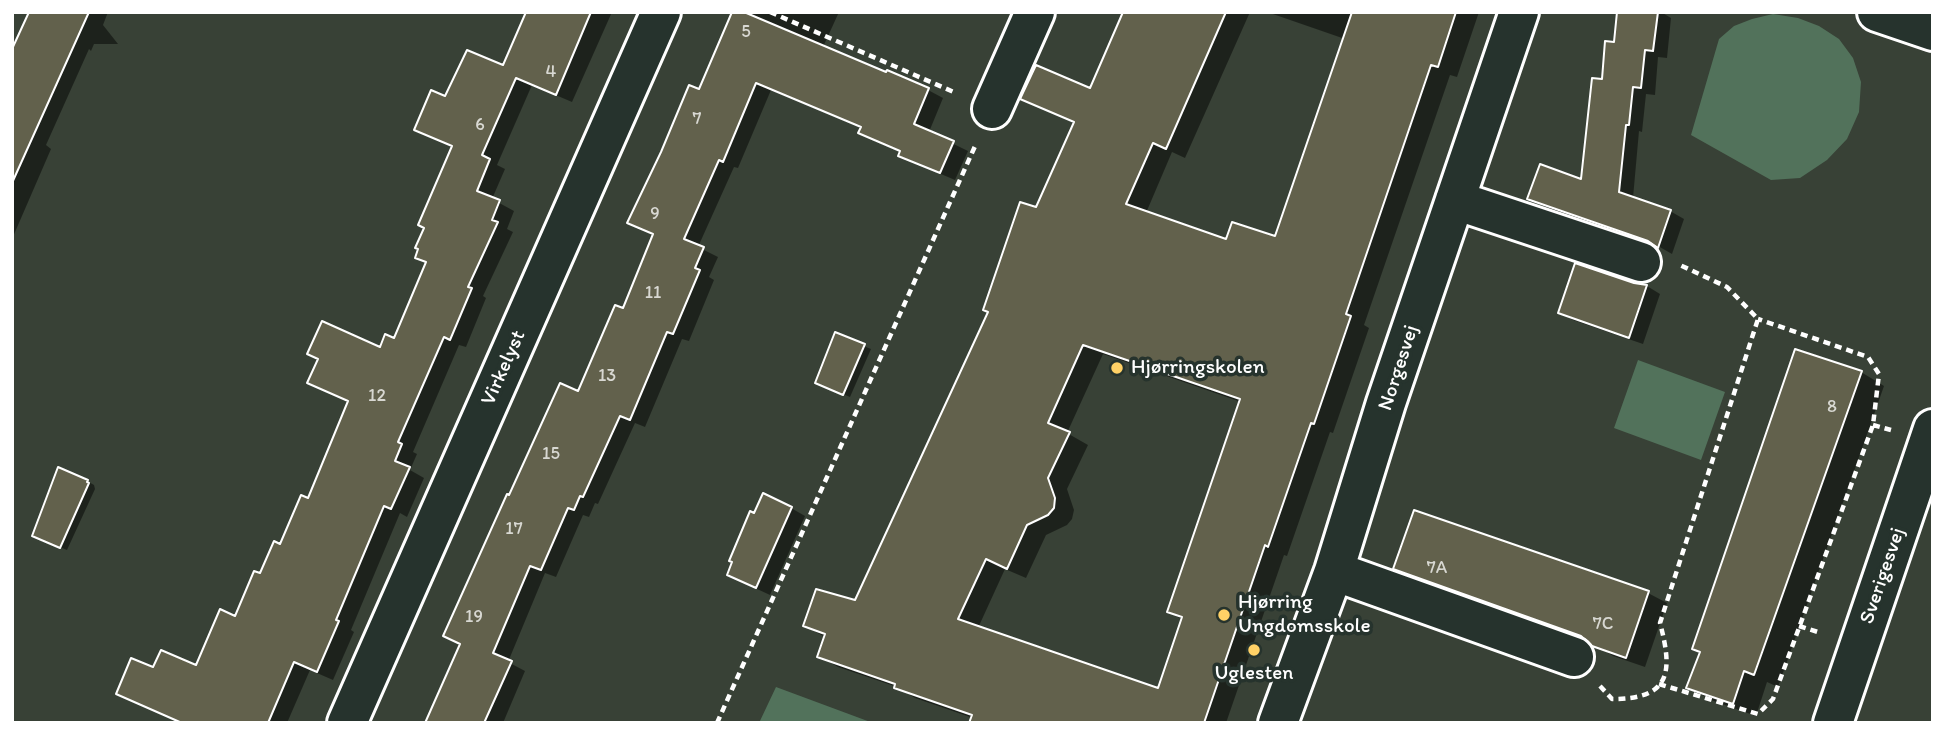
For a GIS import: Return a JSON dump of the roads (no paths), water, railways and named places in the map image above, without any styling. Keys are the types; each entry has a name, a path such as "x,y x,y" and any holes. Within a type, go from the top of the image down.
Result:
{"street":[{"name":"Virkelyst","path":"347,723 661,12"},
{"path":"992,109 1035,12"},
{"name":"Norgesvej","path":"1278,723 1334,571 1386,403 1519,12"},
{"path":"1877,12 1933,32"},
{"path":"1455,200 1641,262"},
{"name":"Sverigesvej","path":"1833,723 1933,429"},
{"path":"1334,571 1574,657"}],"place":[{"name":"Hjørringskolen","path":"1117,368"},
{"name":"Hjørring Ungdomsskole","path":"1224,615"},
{"name":"Uglesten","path":"1254,650"}]}
